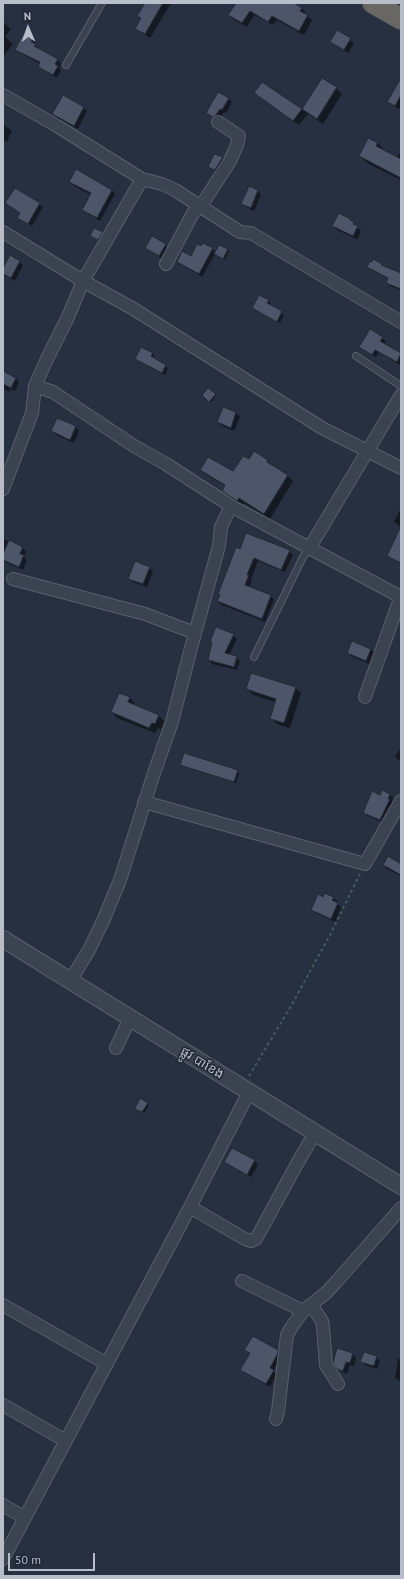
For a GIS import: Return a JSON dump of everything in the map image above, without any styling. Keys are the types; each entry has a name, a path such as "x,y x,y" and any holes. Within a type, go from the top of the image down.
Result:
{"highway":[{"path":"373,3 401,19"}],"street":[{"path":"3,95 58,126 142,179 169,186 240,232 250,233 256,236 401,322"},
{"path":"166,264 193,213 201,206 230,161 239,138 236,133 218,122"},
{"path":"3,489 32,412 35,386 46,361 68,317 83,281 142,179"},
{"path":"3,232 83,281 132,308 322,428 401,468"},
{"path":"35,386 53,392 134,446 166,464 230,506 401,596 365,697"},
{"path":"310,547 401,395"},
{"path":"70,981 89,950 112,902 144,802 172,722 219,546 221,526 230,506"},
{"path":"13,578 145,614 195,633"},
{"path":"144,802 365,864 401,802"},
{"name":"ផ្លូវ បាខែង","path":"3,939 401,1186"},
{"path":"116,1048 130,1018"},
{"path":"3,1559 190,1207 245,1090"},
{"path":"190,1207 245,1239 252,1241 256,1239 315,1133"},
{"path":"276,1419 287,1335 307,1308 337,1282 401,1208"},
{"path":"242,1281 307,1308 322,1321 324,1327 326,1365 338,1384"},
{"path":"3,1305 106,1364"},
{"path":"3,1405 66,1441"},
{"path":"3,1505 25,1518"}],"lane":[{"path":"66,65 102,3"},
{"path":"356,356 401,386"},
{"path":"254,657 303,557 310,547"}],"path":[{"path":"245,1090 337,922 365,864"}],"building":[{"path":"145,3 163,3 145,34 135,29 141,18 137,16"},
{"path":"236,3 294,3 302,8 300,11 308,15 299,31 272,16 268,22 250,11 242,23 228,15"},
{"path":"337,30 351,38 344,50 330,42"},
{"path":"23,34 33,39 31,42 36,44 34,46 58,59 55,64 58,66 53,75 38,67 40,62 15,50"},
{"path":"322,78 337,87 317,119 302,109"},
{"path":"401,78 401,95 395,106 387,102"},
{"path":"262,82 302,109 293,121 254,93"},
{"path":"218,92 229,98 222,110 220,109 213,117 206,113"},
{"path":"63,95 84,107 74,126 52,114"},
{"path":"368,138 378,143 376,146 401,159 401,178 359,156"},
{"path":"214,154 223,157 215,170 208,167"},
{"path":"76,169 112,190 97,218 82,210 91,193 69,182"},
{"path":"249,186 258,190 251,208 241,204"},
{"path":"15,188 40,203 28,224 17,218 20,213 5,203"},
{"path":"339,213 350,219 354,222 353,224 358,226 353,236 332,226"},
{"path":"94,228 103,232 98,240 90,236"},
{"path":"152,236 166,244 159,256 145,248"},
{"path":"203,243 213,248 199,274 177,262 182,251 191,256 197,244 201,246"},
{"path":"219,245 228,249 223,259 214,254"},
{"path":"10,255 20,261 11,278 3,274 3,268"},
{"path":"373,259 382,264 381,265 401,273 401,289 386,283 388,278 367,267"},
{"path":"259,295 269,300 267,303 282,311 277,322 252,308"},
{"path":"370,329 383,337 380,341 401,353 397,362 375,350 372,355 359,347"},
{"path":"141,347 153,353 151,356 166,365 162,373 135,359"},
{"path":"3,371 16,378 11,388 3,384"},
{"path":"208,388 216,394 209,402 202,395"},
{"path":"223,407 236,412 231,428 217,422"},
{"path":"57,418 76,426 70,440 51,431"},
{"path":"254,451 268,460 267,462 288,475 264,514 239,498 237,501 222,491 225,485 200,470 208,457 233,471 243,456 249,459"},
{"path":"401,526 401,563 387,556"},
{"path":"246,533 290,550 281,570 254,558 247,575 249,575 245,585 271,595 262,619 217,601 220,595 218,594 236,547 240,549"},
{"path":"9,540 23,547 20,554 24,555 19,567 3,560 3,554"},
{"path":"135,561 150,567 143,584 128,579"},
{"path":"216,627 234,634 225,653 237,656 234,667 208,660 212,642 210,641"},
{"path":"352,641 371,649 366,661 347,653"},
{"path":"251,673 296,687 284,723 270,719 276,699 246,689"},
{"path":"119,693 130,697 128,702 159,715 155,724 152,723 149,728 111,712"},
{"path":"184,753 238,770 234,782 180,765"},
{"path":"382,790 390,794 388,799 390,799 380,820 363,813 372,791 380,795"},
{"path":"388,856 401,864 401,875 383,865"},
{"path":"324,893 334,897 332,900 338,903 331,919 311,910 318,894 323,897"},
{"path":"140,1098 148,1103 142,1112 134,1110"},
{"path":"232,1148 255,1160 247,1175 224,1162"},
{"path":"253,1336 278,1350 270,1368 274,1370 266,1384 240,1370 250,1353 244,1350"},
{"path":"337,1348 353,1353 350,1363 346,1362 343,1371 337,1369 333,1363"},
{"path":"364,1352 377,1356 374,1366 360,1362"}]}
